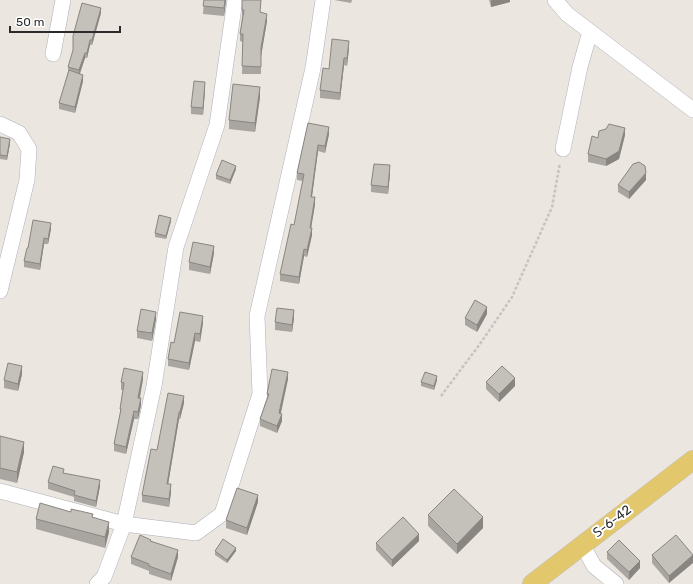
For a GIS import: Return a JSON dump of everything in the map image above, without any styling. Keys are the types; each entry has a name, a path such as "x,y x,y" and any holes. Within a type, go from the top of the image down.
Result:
{"main road":[{"name":"Տ-6-42","path":"532,584 693,460"}],"street":[{"path":"53,54 63,0"},
{"path":"97,584 104,577 124,524 154,386 176,247 218,125 235,0"},
{"path":"0,491 124,524 196,533 222,514 260,394 257,316 313,68 322,0"},
{"path":"555,0 567,14 693,110"},
{"path":"563,149 580,67 590,32"},
{"path":"0,124 19,133 29,150 27,180 0,291"},
{"path":"582,544 594,566 616,584"}],"path":[{"path":"441,396 480,344 512,297 552,207 563,149"}],"building":[{"path":"204,0 225,0 224,8 203,6"},
{"path":"242,0 261,0 260,12 267,14 261,48 261,67 242,66 243,34 240,34 244,10 242,10"},
{"path":"82,3 101,8 92,40 90,40 87,53 85,53 79,70 68,67 73,50 73,36"},
{"path":"332,39 349,41 347,58 344,58 340,93 320,90 323,68 329,69"},
{"path":"69,70 83,75 75,107 59,103"},
{"path":"194,81 205,82 203,108 191,107"},
{"path":"233,84 260,87 255,123 229,120"},
{"path":"308,123 329,127 325,146 318,145 311,197 315,197 310,228 312,228 307,250 304,249 299,277 280,274 291,224 294,225 304,174 297,173"},
{"path":"609,124 625,128 619,151 606,159 588,154 592,136 598,138 599,131 606,129"},
{"path":"0,137 10,139 7,156 0,155"},
{"path":"222,160 236,166 230,180 216,175"},
{"path":"639,162 645,166 646,173 629,192 618,185 633,164"},
{"path":"374,164 390,165 388,187 371,185"},
{"path":"159,215 171,218 166,236 155,233"},
{"path":"33,220 51,223 48,239 44,238 40,264 24,261"},
{"path":"193,242 214,246 210,267 189,262"},
{"path":"475,300 487,307 477,325 465,318"},
{"path":"277,308 294,310 292,325 275,322"},
{"path":"141,309 156,312 152,333 137,331"},
{"path":"180,312 203,316 200,334 195,333 189,363 168,359 171,342 174,343"},
{"path":"8,363 22,366 18,384 4,380"},
{"path":"502,366 515,378 499,394 486,382"},
{"path":"124,368 143,372 138,398 141,398 138,412 134,411 126,447 114,444 121,409 124,383 121,382"},
{"path":"272,369 288,372 279,413 282,414 277,426 260,419 269,394 267,394"},
{"path":"425,372 437,376 434,386 421,382"},
{"path":"168,393 184,396 179,412 167,484 171,484 169,499 142,495 151,449 157,450"},
{"path":"0,436 24,442 17,472 0,468"},
{"path":"53,466 64,469 63,473 100,480 96,501 74,495 75,491 48,482"},
{"path":"237,488 258,495 247,528 226,520"},
{"path":"454,489 483,517 457,544 428,515"},
{"path":"40,503 71,512 71,509 93,514 92,517 109,522 105,537 36,519"},
{"path":"403,517 419,534 392,560 376,543"},
{"path":"140,535 151,540 150,541 178,550 171,574 149,566 149,564 131,557"},
{"path":"676,535 693,555 669,576 652,555"},
{"path":"223,539 236,548 227,560 215,551"},
{"path":"619,540 640,561 629,572 607,552"}]}
